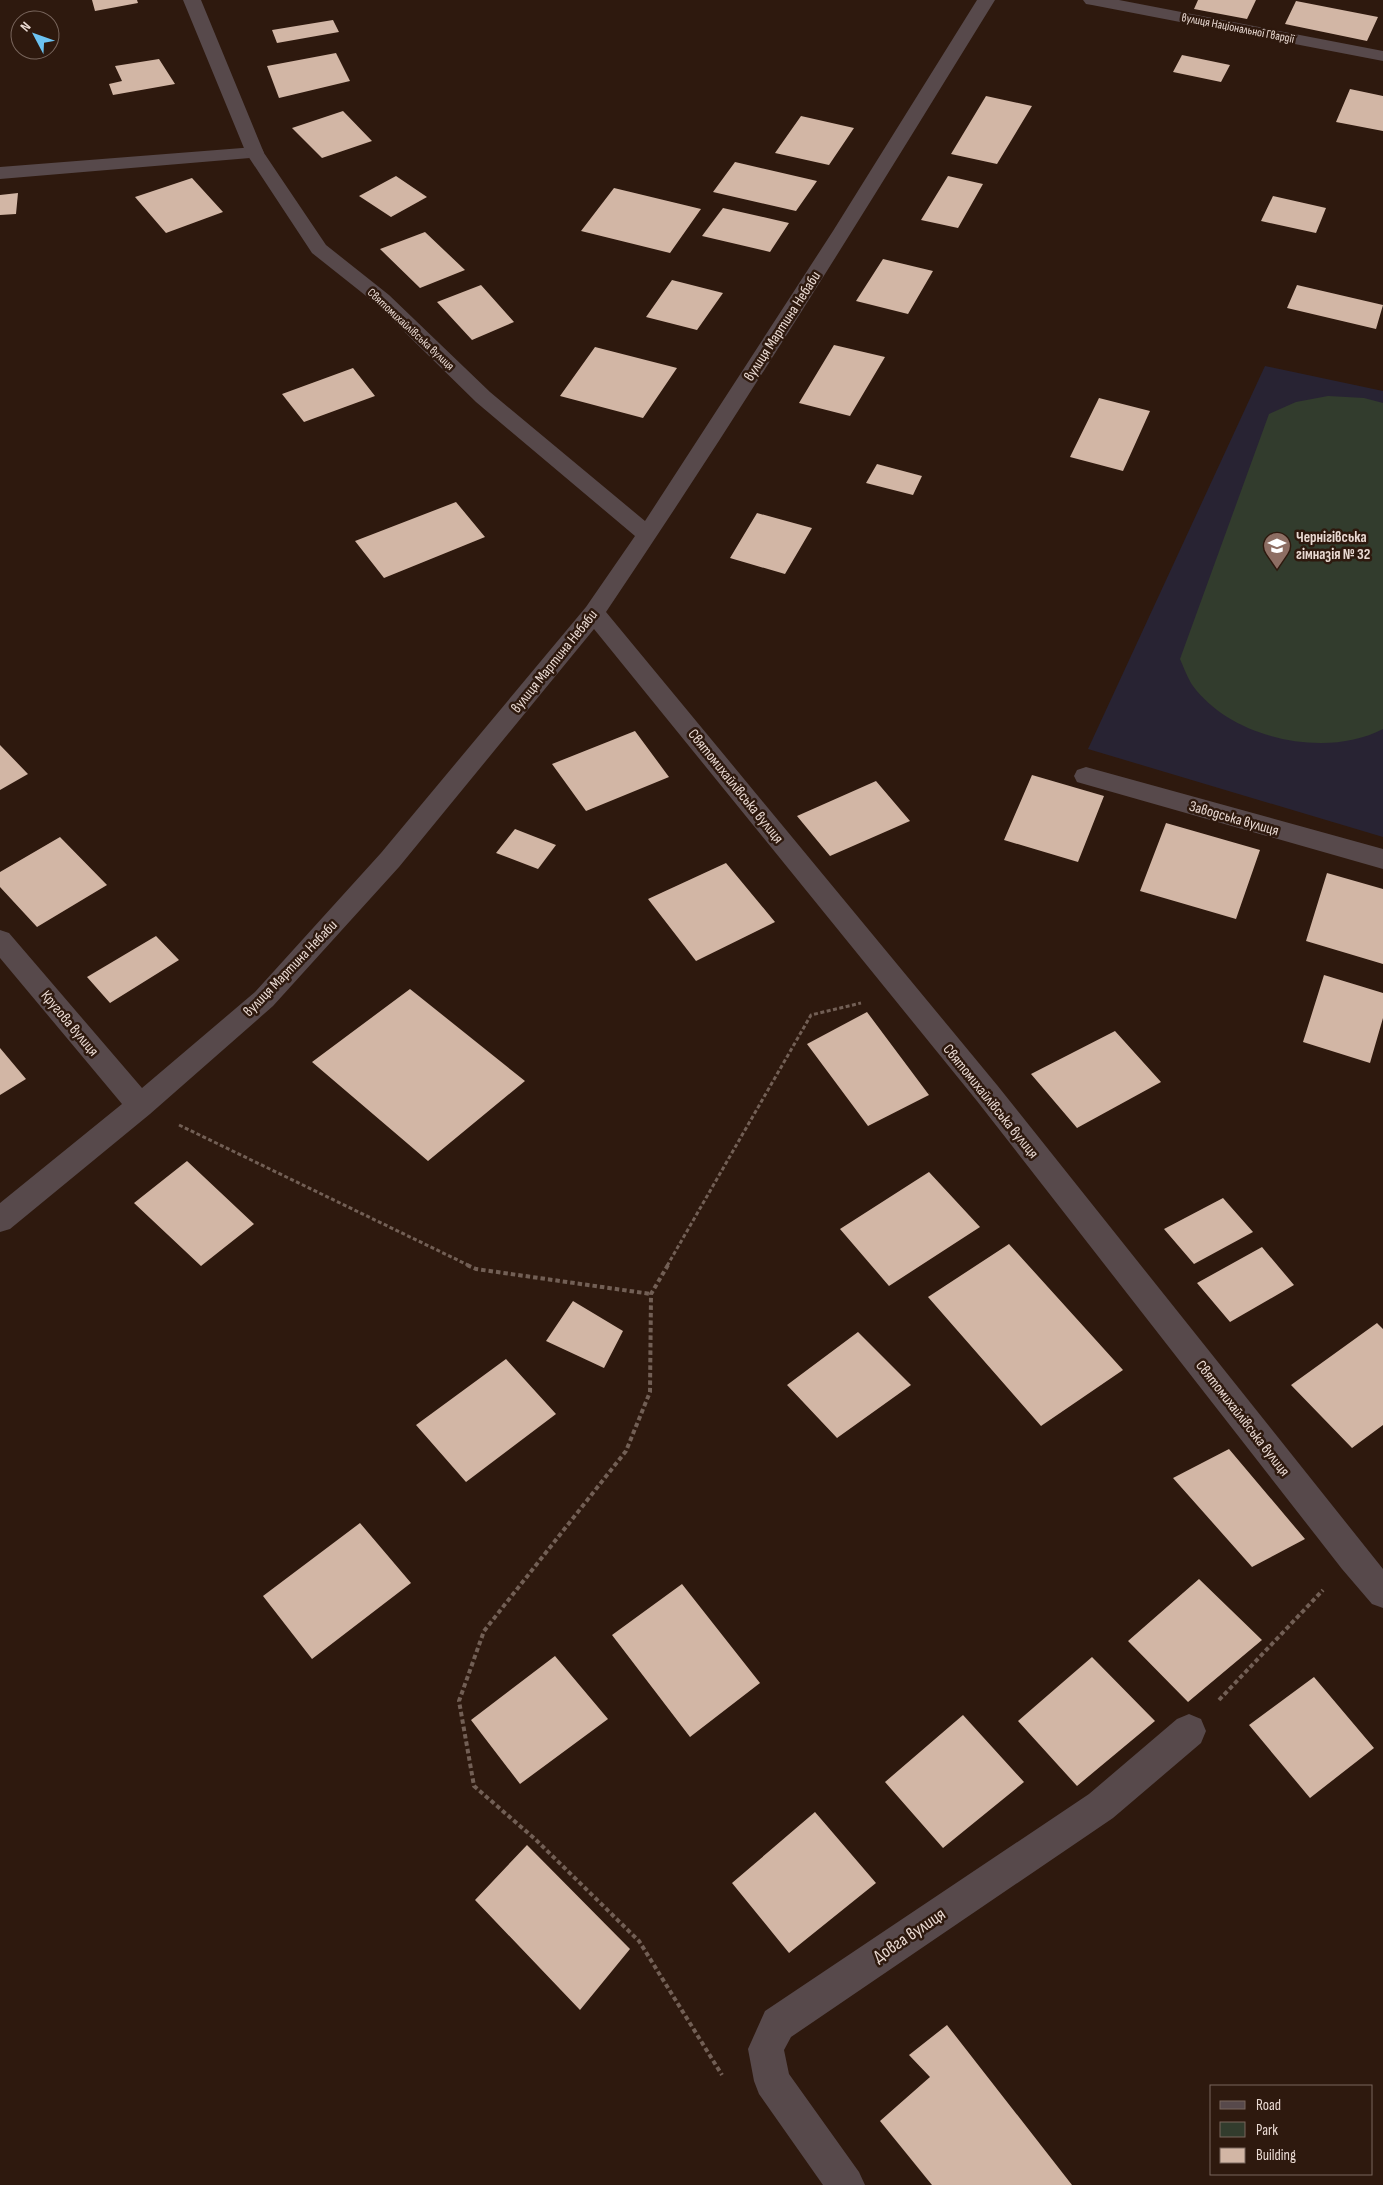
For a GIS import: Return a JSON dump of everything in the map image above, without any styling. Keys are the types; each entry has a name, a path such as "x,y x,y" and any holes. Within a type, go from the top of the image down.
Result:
{"street":[{"name":"Святомихайлівська вулиця","path":"192,0 255,153 319,250 382,299 483,397 648,535"},
{"name":"вулиця Мартина Небаби","path":"0,1220 140,1106 264,999 390,860 594,613 648,535 843,231 986,0"},
{"name":"вулиця Національної Гвардії","path":"1092,0 1383,56"},
{"path":"0,173 255,153"},
{"name":"Святомихайлівська вулиця","path":"594,613 987,1093 1353,1558 1383,1593"},
{"name":"Заводська вулиця","path":"1086,776 1383,859"},
{"name":"Кругова вулиця","path":"0,940 140,1106"},
{"name":"Довга вулиця","path":"846,2185 772,2081 766,2049 778,2024 1101,1806 1189,1731"}],"path":[{"path":"723,2076 639,1941 535,1839 474,1786 459,1701 484,1631 626,1451 650,1392 651,1294 811,1015 864,1002 898,985"},
{"path":"140,1106 476,1269 651,1294"},
{"path":"1189,1731 1353,1558"}],"shaded area":[{"name":"Чернігівська гімназія № 32","path":"1265,366 1383,391 1383,837 1088,749"}],"green space":[{"path":"1328,396 1364,398 1383,403 1383,729 1360,738 1335,742 1308,743 1281,739 1255,731 1231,719 1210,704 1193,686 1180,659 1269,414 1296,402"}],"building":[{"path":"92,0 137,0 138,3 95,11"},
{"path":"1198,0 1256,0 1247,19 1194,9"},
{"path":"1296,1 1378,17 1367,41 1285,24"},
{"path":"333,20 339,32 277,43 272,30"},
{"path":"336,53 350,81 279,98 267,66"},
{"path":"1182,55 1230,65 1221,82 1173,72"},
{"path":"159,59 175,84 113,95 109,84 122,81 115,66"},
{"path":"1350,89 1383,96 1383,131 1336,122"},
{"path":"986,96 1032,106 997,164 951,154"},
{"path":"343,111 372,141 322,158 292,128"},
{"path":"801,116 854,128 829,165 775,153"},
{"path":"735,162 817,181 796,211 713,192"},
{"path":"396,176 427,197 391,217 359,196"},
{"path":"948,176 983,184 958,228 921,220"},
{"path":"192,178 223,212 166,233 135,197"},
{"path":"614,188 701,209 670,253 581,231"},
{"path":"18,193 16,214 0,215 0,195"},
{"path":"1273,196 1326,208 1316,233 1261,221"},
{"path":"723,208 789,223 770,252 702,236"},
{"path":"425,232 465,270 420,288 380,249"},
{"path":"883,259 933,271 908,314 856,301"},
{"path":"672,280 723,293 697,330 646,317"},
{"path":"481,285 514,322 472,340 437,302"},
{"path":"1297,285 1383,305 1376,329 1287,308"},
{"path":"834,345 885,357 850,416 799,403"},
{"path":"595,347 677,368 643,418 560,396"},
{"path":"353,368 375,396 304,422 282,394"},
{"path":"1099,398 1150,411 1123,471 1070,457"},
{"path":"877,464 922,476 913,495 866,483"},
{"path":"456,502 485,537 384,578 355,541"},
{"path":"757,513 812,528 785,574 730,558"},
{"path":"635,731 669,777 586,811 552,764"},
{"path":"0,745 28,774 0,790"},
{"path":"1032,775 1104,796 1078,862 1004,840"},
{"path":"876,781 910,821 830,856 797,816"},
{"path":"1166,823 1260,850 1236,919 1140,891"},
{"path":"515,829 556,845 538,869 496,853"},
{"path":"60,837 107,885 37,927 0,887 0,872"},
{"path":"726,863 775,922 696,961 648,899"},
{"path":"1327,873 1383,889 1383,964 1306,941"},
{"path":"156,936 179,960 110,1003 87,977"},
{"path":"1324,975 1383,993 1383,1018 1370,1063 1303,1042"},
{"path":"410,989 525,1081 428,1161 312,1062"},
{"path":"867,1012 929,1095 868,1126 807,1044"},
{"path":"1115,1031 1161,1082 1077,1128 1031,1074"},
{"path":"0,1048 26,1079 0,1095"},
{"path":"187,1161 254,1224 201,1266 134,1203"},
{"path":"929,1172 980,1227 889,1286 840,1229"},
{"path":"1223,1198 1253,1232 1194,1264 1164,1229"},
{"path":"1009,1244 1123,1370 1041,1426 928,1297"},
{"path":"1262,1247 1294,1285 1230,1322 1197,1283"},
{"path":"573,1301 623,1331 604,1368 546,1341"},
{"path":"1377,1323 1383,1329 1383,1425 1352,1448 1291,1385"},
{"path":"858,1332 911,1385 837,1438 787,1385"},
{"path":"506,1359 556,1414 466,1482 416,1425"},
{"path":"1229,1449 1305,1539 1252,1567 1173,1478"},
{"path":"360,1523 411,1583 312,1659 263,1596"},
{"path":"1199,1579 1262,1640 1188,1702 1128,1641"},
{"path":"682,1584 760,1683 690,1737 612,1635"},
{"path":"555,1656 608,1719 520,1784 471,1720"},
{"path":"1092,1657 1155,1721 1077,1786 1018,1721"},
{"path":"1314,1677 1374,1748 1310,1798 1249,1725"},
{"path":"963,1715 1024,1782 943,1848 885,1782"},
{"path":"815,1812 876,1883 789,1953 732,1883"},
{"path":"527,1845 630,1949 580,2010 475,1900"},
{"path":"947,2025 1072,2185 932,2185 880,2121 930,2077 909,2055"}],"place":[{"name":"Чернігівська гімназія № 32","path":"1277,570"}]}
